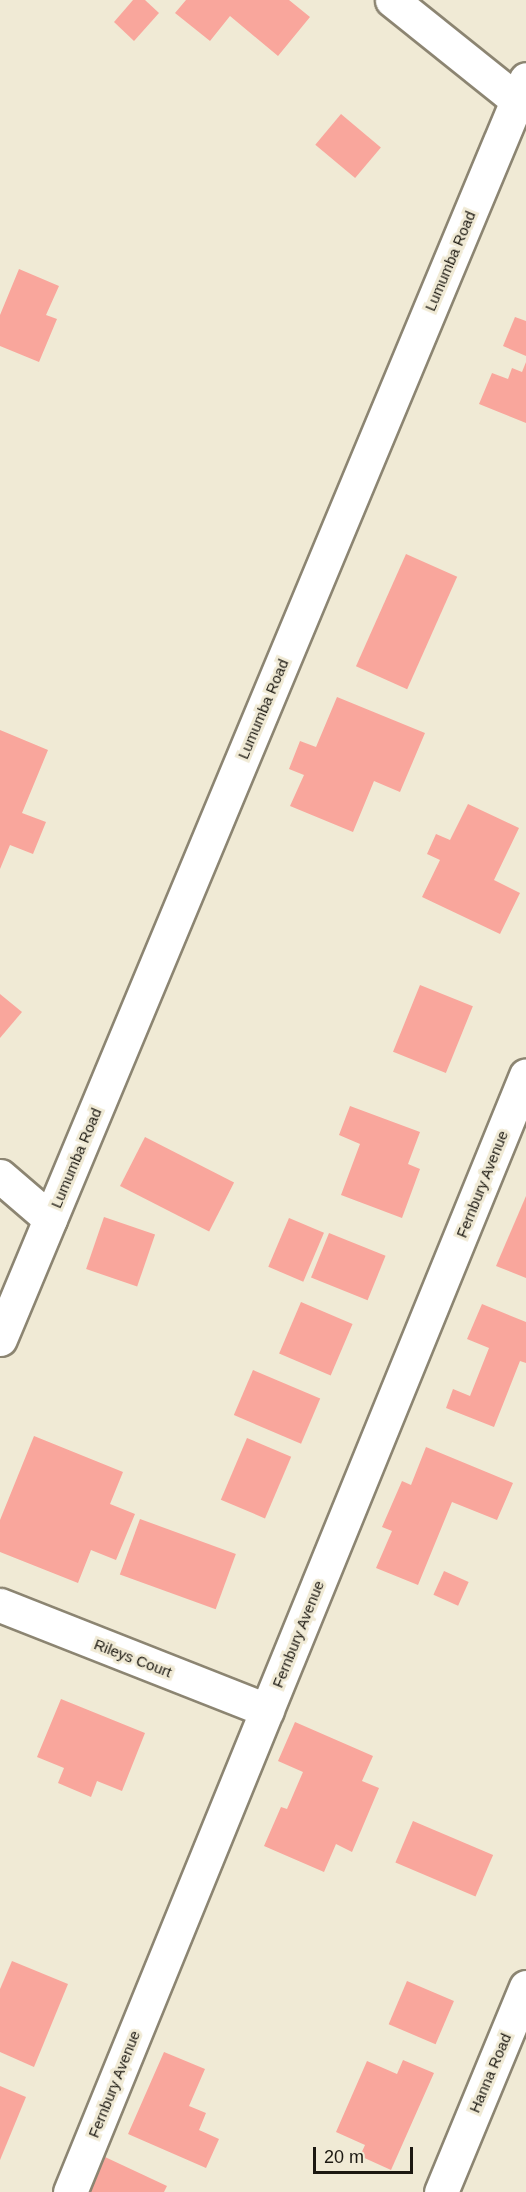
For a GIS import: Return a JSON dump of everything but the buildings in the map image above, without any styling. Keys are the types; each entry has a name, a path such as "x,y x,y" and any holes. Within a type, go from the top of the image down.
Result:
{"street":[{"path":"392,0 522,90"},
{"name":"Lumumba Road","path":"0,1339 522,90"},
{"name":"Fernbury Avenue","path":"70,2192 526,1076"},
{"path":"0,1176 50,1219"},
{"name":"Rileys Court","path":"0,1605 267,1710"},
{"name":"Hanna Road","path":"441,2192 526,1987"}]}
